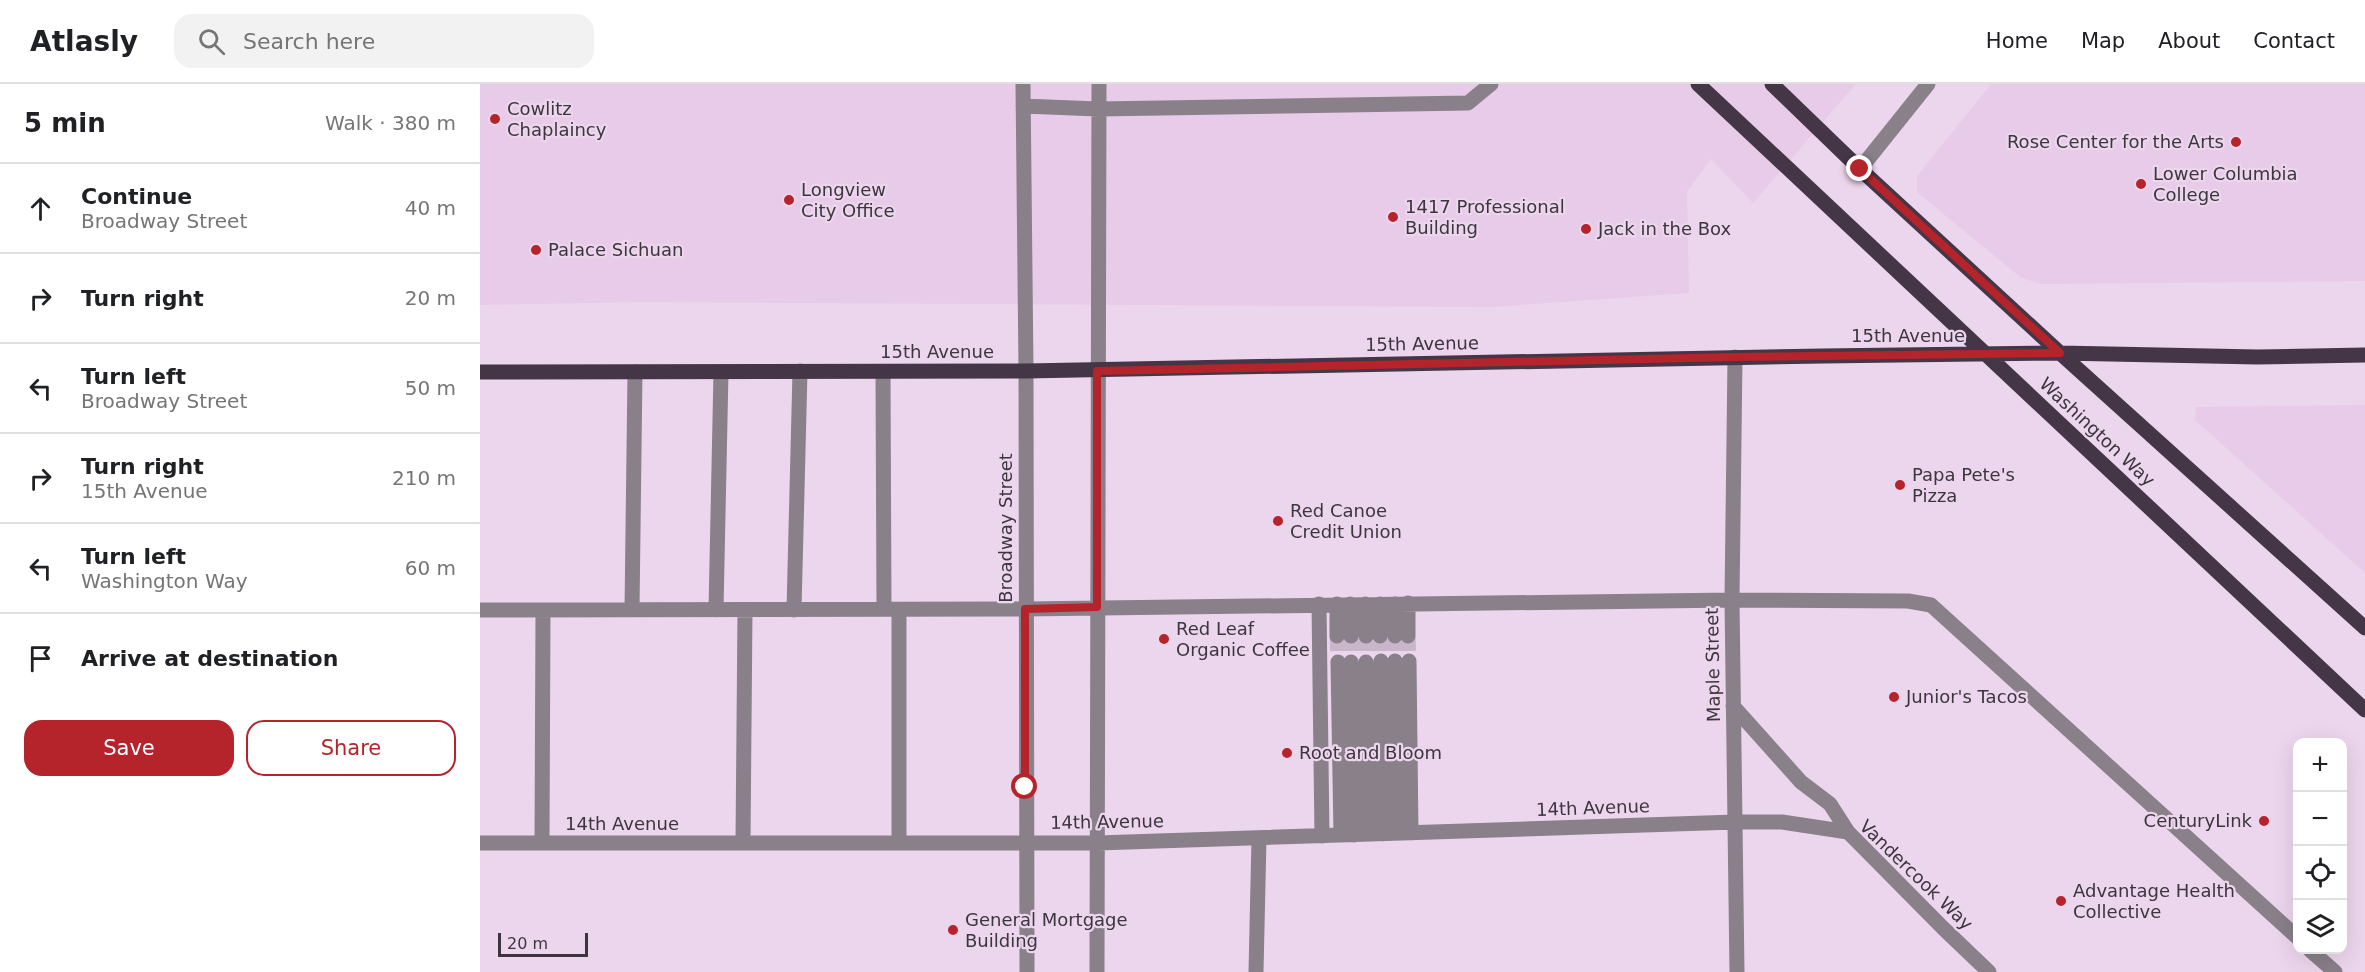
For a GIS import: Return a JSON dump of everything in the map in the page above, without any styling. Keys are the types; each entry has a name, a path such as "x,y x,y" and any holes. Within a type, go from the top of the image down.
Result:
{"main road":[{"name":"Washington Way","path":"1698,84 2365,710"},
{"name":"Washington Way","path":"1772,84 1860,169 2060,353 2365,628"},
{"name":"15th Avenue","path":"480,372 1097,371 1735,357 2060,353 2258,357 2365,355"}],"street":[{"name":"Broadway Street","path":"1023,84 1027,972"},
{"path":"1097,972 1099,84"},
{"path":"1023,106 1098,109 1468,103 1491,84"},
{"path":"1860,169 1928,84"},
{"name":"Maple Street","path":"1735,357 1732,600 1737,972"},
{"path":"794,610 800,371"},
{"path":"632,610 635,372"},
{"path":"716,610 720,372"},
{"path":"883,372 899,843"},
{"path":"480,610 1025,609 1732,600 1908,601 1931,604 2293,933"},
{"path":"1318,604 1322,836"},
{"path":"1372,604 1373,636"},
{"path":"1372,604 1373,636"},
{"path":"1372,604 1373,636"},
{"path":"542,843 543,610"},
{"path":"743,843 745,610"},
{"path":"1373,662 1376,834"},
{"path":"1373,662 1376,834"},
{"path":"1373,662 1376,834"},
{"path":"1733,706 1801,782 1830,804 1848,832"},
{"name":"14th Avenue","path":"480,843 1097,843 1735,822"},
{"name":"Vandercook Way","path":"1735,822 1782,822 1848,832 1989,972"},
{"path":"1256,972 1259,838"},
{"path":"2315,954 2335,972"}],"shaded area":[{"path":"480,84 1856,84 1753,203 1711,159 1687,192 1689,293 1493,307 640,302 480,305"},
{"name":"Lower Columbia College","path":"1991,84 2365,84 2365,281 2041,284 2020,277 1917,192 1917,176"},
{"path":"2365,405 2365,573 2195,420 2196,407"}],"tunnel":[{"path":"1337,636 1338,662"},
{"path":"1351,636 1351,662"},
{"path":"1366,636 1366,662"},
{"path":"1380,636 1381,661"},
{"path":"1395,636 1395,661"},
{"path":"1408,636 1409,661"}],"place":[{"name":"Cowlitz Chaplaincy","path":"495,119"},
{"name":"Rose Center for the Arts","path":"2236,142"},
{"name":"Lower Columbia College","path":"2141,184"},
{"name":"Longview City Office","path":"789,200"},
{"name":"1417 Professional Building","path":"1393,217"},
{"name":"Jack in the Box","path":"1586,229"},
{"name":"Palace Sichuan","path":"536,250"},
{"name":"Papa Pete's Pizza","path":"1900,485"},
{"name":"Red Canoe Credit Union","path":"1278,521"},
{"name":"Red Leaf Organic Coffee","path":"1164,639"},
{"name":"Junior's Tacos","path":"1894,697"},
{"name":"Root and Bloom","path":"1287,753"},
{"name":"CenturyLink","path":"2264,821"},
{"name":"Advantage Health Collective","path":"2061,901"},
{"name":"General Mortgage Building","path":"953,930"}],"route":[{"path":"1025,787 1025,609 1097,607 1097,371 1735,357 2060,353 1860,169"}]}
